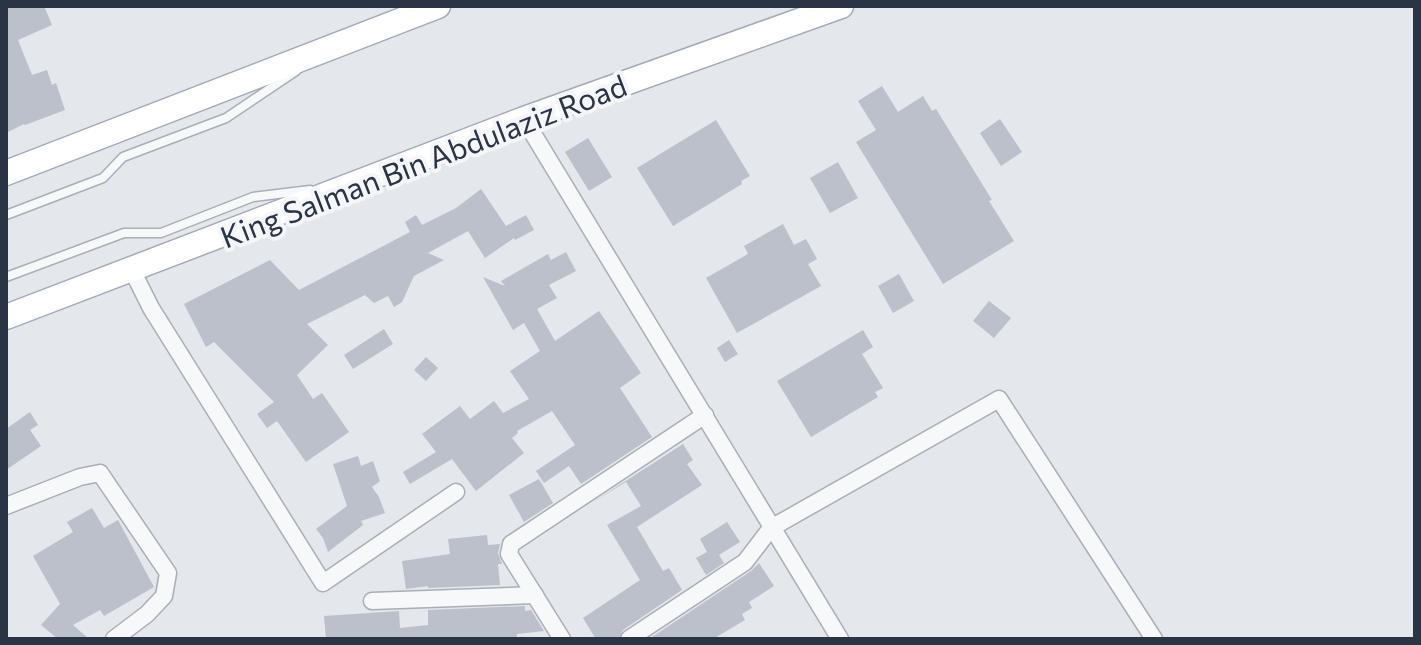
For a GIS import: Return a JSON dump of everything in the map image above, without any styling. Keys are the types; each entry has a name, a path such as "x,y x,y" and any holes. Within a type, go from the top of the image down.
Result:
{"main road":[{"path":"6,173 438,6"},
{"name":"King Salman Bin Abdulaziz Road","path":"6,317 524,119 841,6"}],"street":[{"path":"378,28 395,6"},
{"path":"524,119 840,639"},
{"path":"132,270 159,321 323,583 456,492"},
{"path":"629,639 745,562 771,528 999,399 1154,639"},
{"path":"562,639 509,554 511,544 705,415"},
{"path":"6,506 80,477 100,473 168,573 164,596 147,614 114,639"},
{"path":"372,601 535,595"}],"lane":[{"path":"6,215 103,178 123,157 226,118 344,40"},
{"path":"6,277 124,233 161,233 253,197 357,185"}],"building":[{"path":"6,6 44,6 52,25 18,40 32,75 47,70 52,85 56,83 65,110 6,133"},
{"path":"882,86 898,112 923,96 932,111 936,109 1014,241 943,284 856,142 876,130 858,101"},
{"path":"1000,119 1022,152 1001,166 980,133"},
{"path":"716,120 750,176 673,226 637,168"},
{"path":"588,138 612,177 589,191 565,152"},
{"path":"838,162 858,198 830,213 810,178"},
{"path":"481,189 506,226 526,215 534,230 514,238 485,258 468,231 428,253 444,260 414,276 402,302 394,307 388,296 374,303 365,295 307,324 328,345 297,375 313,399 322,393 349,432 306,462 277,421 267,428 257,414 274,402 214,342 206,347 184,304 270,260 299,290 410,232 405,222 416,215 422,225 456,208"},
{"path":"783,224 794,245 806,239 817,259 808,264 821,286 737,333 706,278 748,254 744,246"},
{"path":"566,252 576,271 549,285 557,298 537,309 555,341 599,311 641,373 620,388 652,437 581,484 569,466 544,483 536,471 575,445 552,411 517,431 512,438 524,453 476,491 452,459 410,484 403,472 436,452 422,434 460,406 470,419 494,401 503,413 529,399 510,371 540,351 524,323 513,330 483,277 505,286 501,281 548,254 551,260"},
{"path":"899,274 914,301 893,313 878,286"},
{"path":"989,301 1011,318 994,338 973,321"},
{"path":"384,329 393,344 353,369 344,355"},
{"path":"863,330 873,347 862,354 883,388 875,392 878,397 811,437 777,381"},
{"path":"729,340 738,354 725,362 717,348"},
{"path":"426,357 438,368 426,381 414,370"},
{"path":"30,412 38,425 30,430 41,446 6,470 6,429"},
{"path":"683,444 693,460 687,464 702,485 637,527 663,571 669,568 682,590 623,630 618,639 596,639 583,618 640,580 607,525 641,506 626,482 593,502"},
{"path":"358,456 361,466 373,461 380,481 372,487 385,513 361,521 363,525 328,552 316,529 347,506 333,464"},
{"path":"539,479 553,503 524,522 509,495"},
{"path":"92,508 104,528 118,520 154,587 104,616 100,610 73,625 89,639 58,639 41,625 60,604 33,556 73,532 67,522"},
{"path":"727,522 740,542 719,555 724,563 706,575 696,558 707,552 700,539"},
{"path":"487,535 488,545 500,544 500,585 406,589 402,561 450,554 448,539"},
{"path":"759,563 774,586 749,602 752,608 742,614 745,620 713,639 649,639 751,571"},
{"path":"525,606 525,611 531,610 544,631 517,634 517,639 326,639 324,616 399,611 400,628 428,625 428,610"}]}
